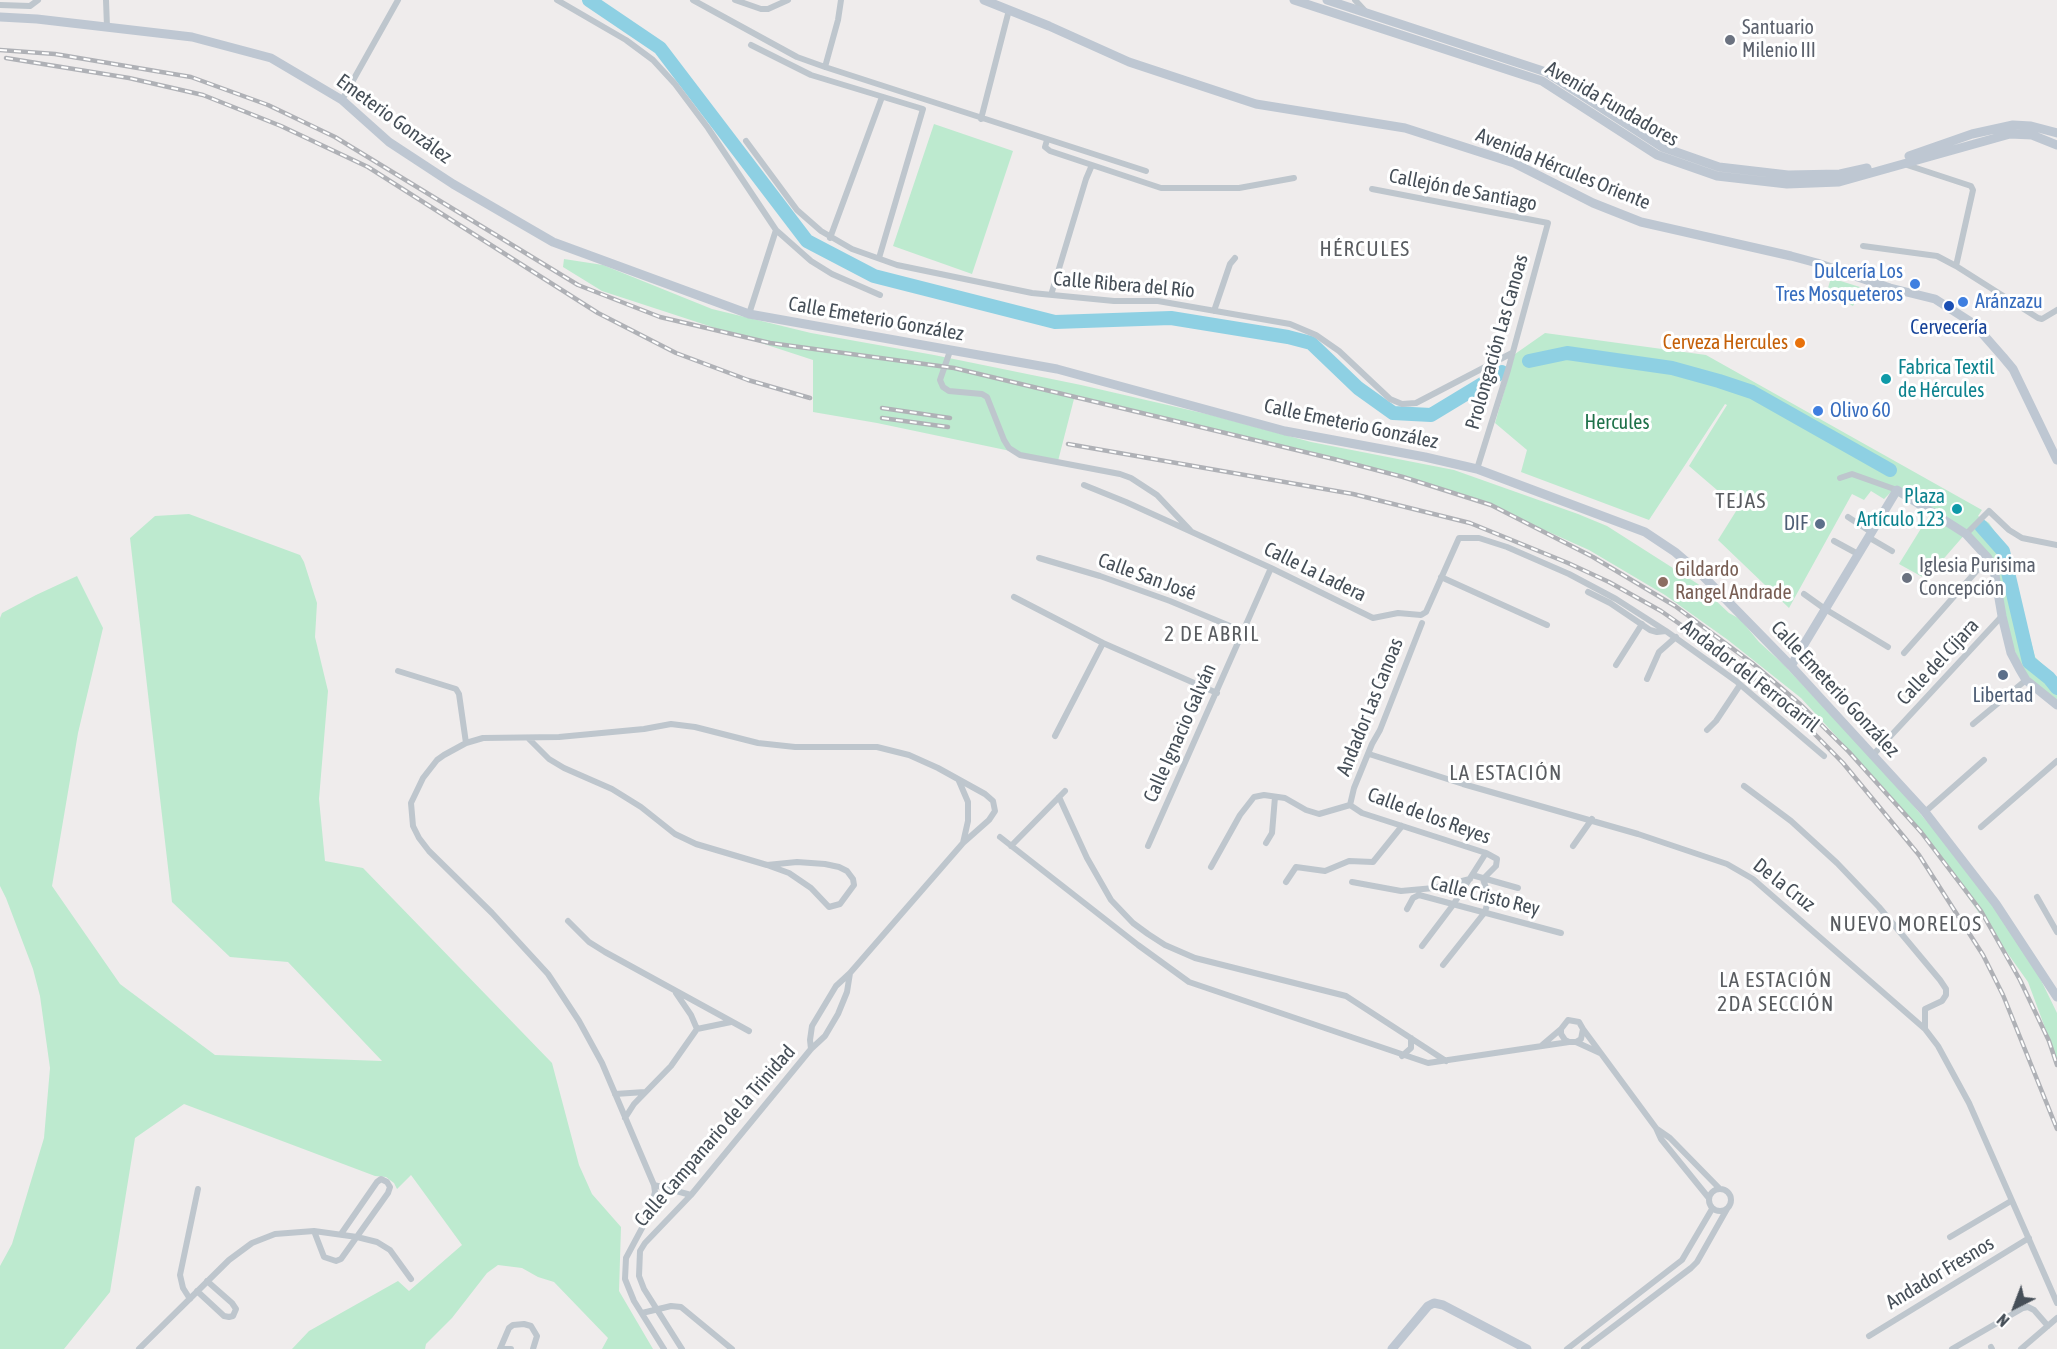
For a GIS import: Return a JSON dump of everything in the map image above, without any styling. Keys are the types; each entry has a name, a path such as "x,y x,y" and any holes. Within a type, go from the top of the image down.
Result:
{"street":[{"path":"0,5 30,6 38,0"},
{"path":"106,0 107,27"},
{"path":"342,100 398,0"},
{"path":"557,0 626,40 653,60 675,84 708,128 776,230 811,261 832,274 880,295"},
{"path":"693,0 797,57 825,68 1146,171"},
{"path":"735,0 761,9 768,9 788,0"},
{"path":"825,68 841,0"},
{"name":"Avenida Hércules Oriente","path":"984,0 1130,62 1256,104 1405,128 1514,164 1593,203 1641,222 1757,247 1817,263 1890,288 1935,298 1974,324 2013,369 2057,460"},
{"name":"Avenida Fundadores","path":"1294,0 1542,81 1657,155 1717,176 1787,184 1839,182 2010,135 2032,135 2057,145"},
{"name":"Avenida Fundadores","path":"1327,0 1546,72 1662,147 1719,167 1788,175 1840,174 1882,165 1972,134 2013,125 2031,126 2057,133"},
{"path":"1355,0 1366,13"},
{"path":"981,119 1009,10"},
{"name":"Emeterio González","path":"0,17 37,19 192,37 271,58 342,100 389,142 453,184"},
{"path":"751,45 810,75 923,109 879,258"},
{"path":"830,238 882,97"},
{"path":"1047,140 1045,147 1050,151 1161,188 1239,188 1294,178"},
{"name":"Calle Ribera del Río","path":"746,141 797,210 830,238 852,249 897,265 1051,295 1114,301 1158,301 1290,324 1316,335 1339,351 1390,399 1402,404 1416,403 1512,353"},
{"path":"1902,164 1971,186 1973,190 1956,266"},
{"path":"1051,295 1092,165"},
{"name":"Calle Emeterio González","path":"453,184 553,242 749,314 1058,369 1285,431 1477,469 1645,532 1675,552 1704,577 1791,666 1924,812 1996,904 2057,997"},
{"name":"Callejón de Santiago","path":"1372,189 1548,223"},
{"name":"Prolongación Las Canoas","path":"1477,469 1548,223"},
{"path":"749,314 776,230"},
{"path":"1863,246 1938,256 2038,318 2042,319 2057,310"},
{"path":"1214,311 1230,264 1235,258"},
{"name":"Calle La Ladera","path":"950,351 940,380 943,387 949,391 982,394 987,397 1009,448 1020,455 1131,478 1157,495 1192,533"},
{"path":"1840,478 1852,474 1897,490 1966,534 1988,558 1995,574 2002,616 2012,653 2025,680 2057,705"},
{"name":"Calle La Ladera","path":"1083,485 1126,502 1270,568 1373,618 1398,613 1421,615 1426,612 1441,577"},
{"path":"1791,666 1897,490"},
{"path":"1966,534 1989,511 2022,538 2057,545"},
{"path":"1848,517 1892,551"},
{"name":"Andador del Ferrocarril","path":"1441,577 1459,538 1479,538 1507,547 1559,570 1616,599 1676,637 1740,685 1824,756"},
{"path":"1834,541 1858,554"},
{"name":"Calle San José","path":"1039,558 1100,576 1170,601 1242,631"},
{"path":"1904,653 1988,558"},
{"name":"Calle Ignacio Galván","path":"1148,846 1270,568"},
{"path":"1441,577 1547,625"},
{"path":"1588,592 1657,632 1666,631"},
{"path":"1804,594 1888,648"},
{"path":"1014,597 1103,643 1217,693"},
{"name":"Calle del Cíjara","path":"1872,756 2002,616"},
{"name":"Andador Las Canoas","path":"1350,805 1354,788 1380,730 1422,623"},
{"path":"1616,665 1642,624"},
{"path":"1647,680 1659,652 1676,637"},
{"path":"1055,736 1103,643"},
{"path":"398,671 456,689 459,694 466,743"},
{"path":"1973,724 2025,680"},
{"path":"1707,730 1716,721 1740,685"},
{"path":"691,1195 654,1185 602,1063 579,1021 548,974 492,913 429,851 413,826 411,803 423,778 437,760 466,743 483,738 528,738 644,729 671,724 695,727 767,744 795,747 877,747 909,755 959,780 968,802 968,821 963,843"},
{"path":"528,738 549,759 612,789 675,834 696,844 767,865 799,879 829,907 840,904 854,885 853,879 847,872 832,865 796,862 767,865"},
{"name":"De la Cruz","path":"1369,754 1462,784 1592,819 1727,864 1753,879 1925,1029 1938,1046 1969,1103 2057,1303"},
{"path":"1924,812 1984,760"},
{"path":"1981,827 2056,766"},
{"name":"Calle Campanario de la Trinidad","path":"811,1049 812,1026 831,992 850,974 963,843 996,811 995,806 985,794 959,780"},
{"path":"1744,786 1770,803 1837,863 1879,907 1940,980 1947,995 1942,1001 1925,1009 1925,1029"},
{"path":"1011,846 1065,791"},
{"path":"1210,867 1254,797 1264,795 1285,798 1306,810 1319,814 1350,805"},
{"path":"1059,797 1087,858 1111,900 1133,923 1148,934 1165,945 1195,958 1346,996 1447,1062"},
{"path":"1266,843 1272,832 1275,797"},
{"name":"Calle de los Reyes","path":"1350,805 1362,813 1486,853 1497,859 1496,866 1483,879"},
{"path":"1573,846 1592,819"},
{"path":"1286,882 1296,867 1325,871 1349,861 1373,862 1402,826"},
{"path":"1000,837 1123,934 1189,982 1428,1063 1447,1062 1569,1042 1576,1042 1601,1053"},
{"path":"1422,946 1453,905 1486,853"},
{"path":"1352,882 1401,891 1434,888 1471,877 1518,888"},
{"path":"1443,965 1485,912 1489,897 1483,879"},
{"name":"Calle Cristo Rey","path":"1407,909 1415,896 1561,933"},
{"path":"2037,897 2057,932"},
{"path":"568,921 597,947 749,1031"},
{"path":"1123,934 1130,929 1133,923"},
{"path":"1138,945 1140,940 1148,934"},
{"name":"Calle Campanario de la Trinidad","path":"682,1349 644,1289 639,1276 640,1251 691,1195 811,1049 825,1036 847,992 850,974"},
{"path":"673,990 691,1015 697,1029"},
{"path":"1540,1046 1561,1029 1564,1023 1572,1020 1579,1022 1656,1128 1661,1139 1708,1197"},
{"path":"625,1118 645,1092 671,1066 697,1029 732,1022"},
{"path":"1561,1029 1562,1037 1569,1042"},
{"path":"1576,1042 1581,1039 1583,1029"},
{"path":"1402,1056 1411,1048 1411,1038"},
{"path":"615,1094 645,1092"},
{"path":"1584,1349 1691,1268 1697,1262 1731,1204 1731,1199 1725,1189 1719,1188 1670,1138 1656,1128"},
{"path":"314,1232 324,1257 336,1261 345,1254 388,1193 390,1187 387,1182 381,1179 377,1182 341,1234"},
{"name":"Calle Campanario de la Trinidad","path":"654,1185 655,1192 649,1215 630,1249 625,1266 625,1279 634,1301 664,1349"},
{"path":"1719,1188 1710,1193 1708,1203 1712,1209 1722,1212 1727,1209"},
{"path":"189,1299 180,1275 198,1189"},
{"path":"1950,1237 2011,1202"},
{"path":"1567,1349 1682,1260 1712,1209"},
{"path":"139,1349 229,1260 252,1243 275,1234 314,1232 341,1234 378,1242 390,1250 411,1279"},
{"name":"Andador Fresnos","path":"1869,1336 2029,1238"},
{"path":"197,1291 224,1316 233,1316 236,1309 232,1303 207,1281"},
{"path":"1392,1349 1428,1306 1434,1303 1443,1305 1519,1347 1527,1349"},
{"path":"642,1313 671,1306 681,1307 732,1349"},
{"path":"1952,1349 2023,1308 2028,1307 2034,1310 2048,1326"},
{"path":"2021,1349 2057,1318"},
{"path":"512,1349 501,1349 509,1328 513,1325 524,1324 531,1326 537,1336 533,1349"}],"green space":[{"path":"934,124 1013,151 972,274 893,246"},
{"path":"564,259 603,265 712,309 811,333 1081,385 1211,415 1311,442 1454,470 1607,526 1698,584 1729,613 1740,619 1759,642 1782,663 1883,770 1958,858 2040,978 2057,1013 2057,1060 2028,982 1933,848 1885,789 1801,698 1728,640 1665,595 1589,550 1484,503 1416,482 1075,395 1058,461 813,412 813,360 602,291 563,267"},
{"path":"1831,278 1863,288 1853,306 1827,291"},
{"name":"Hercules","path":"1545,333 1706,355 1982,510 1978,516 1989,523 2007,550 2035,657 2057,678 2057,704 2025,673 2013,647 1992,563 1966,533 1926,579 1899,564 1930,514 1891,492 1884,499 1871,491 1864,500 1852,494 1789,608 1718,540 1738,508 1689,466 1727,405 1725,404 1649,520 1521,472 1527,450 1495,423 1515,354"},
{"path":"189,514 300,555 304,562 317,603 315,637 328,691 319,799 325,861 363,868 552,1063 579,1165 592,1194 621,1227 619,1291 653,1349 602,1349 608,1338 554,1282 538,1277 522,1268 498,1265 487,1273 452,1318 426,1344 425,1349 292,1349 309,1331 398,1281 409,1291 462,1245 411,1175 397,1189 394,1183 386,1177 375,1176 184,1104 135,1138 110,1292 64,1349 0,1349 0,1266 12,1244 44,1138 50,1068 40,996 33,969 0,886 0,618 2,613 77,576 103,628 78,733 52,886 120,984 215,1055 382,1061 288,962 230,957 172,902 130,538 155,516"}],"waterway":[{"path":"589,0 660,48 807,241 874,276 1055,322 1171,318 1288,337 1311,343 1358,388 1393,413 1431,415 1502,372"},
{"path":"1529,361 1567,353 1672,368 1719,381 1752,392 1890,470"},
{"path":"1981,526 2003,551 2029,662 2049,678 2057,688"}],"railway":[{"path":"0,50 55,54 191,77 268,105 335,137 578,285 660,317 770,343 954,368 1338,460 1403,477 1491,505 1593,557 1675,606 1752,663 1800,704 1849,752 1921,832 1981,911 2020,980 2049,1041 2057,1065"},
{"path":"6,58 129,78 203,95 281,126 368,167 598,313 676,353 748,380 810,398"},
{"path":"882,408 950,418"},
{"path":"882,418 948,427"},
{"path":"1068,444 1353,494 1470,523 1568,563 1609,582 1661,611 1730,659 1795,714 1843,763 1919,855 1983,955 2003,995 2057,1129"}],"place":[{"name":"Santuario Milenio III","path":"1730,40"},
{"name":"Dulcería Los Tres Mosqueteros","path":"1915,284"},
{"name":"Aránzazu","path":"1963,302"},
{"name":"Cervecería","path":"1949,306"},
{"name":"Cerveza Hercules","path":"1800,343"},
{"name":"Fabrica Textil de Hércules","path":"1886,379"},
{"name":"Olivo 60","path":"1818,411"},
{"name":"Plaza Artículo 123","path":"1957,509"},
{"name":"DIF","path":"1820,524"},
{"name":"Iglesia Purisima Concepción","path":"1907,578"},
{"name":"Gildardo Rangel Andrade","path":"1663,582"},
{"name":"Libertad","path":"2003,675"}],"district":[{"name":"HÉRCULES","path":"1365,249"},
{"name":"TEJAS","path":"1741,501"},
{"name":"2 DE ABRIL","path":"1212,634"},
{"name":"LA ESTACIÓN","path":"1506,773"},
{"name":"NUEVO MORELOS","path":"1906,924"},
{"name":"LA ESTACIÓN 2DA SECCIÓN","path":"1776,992"}]}
